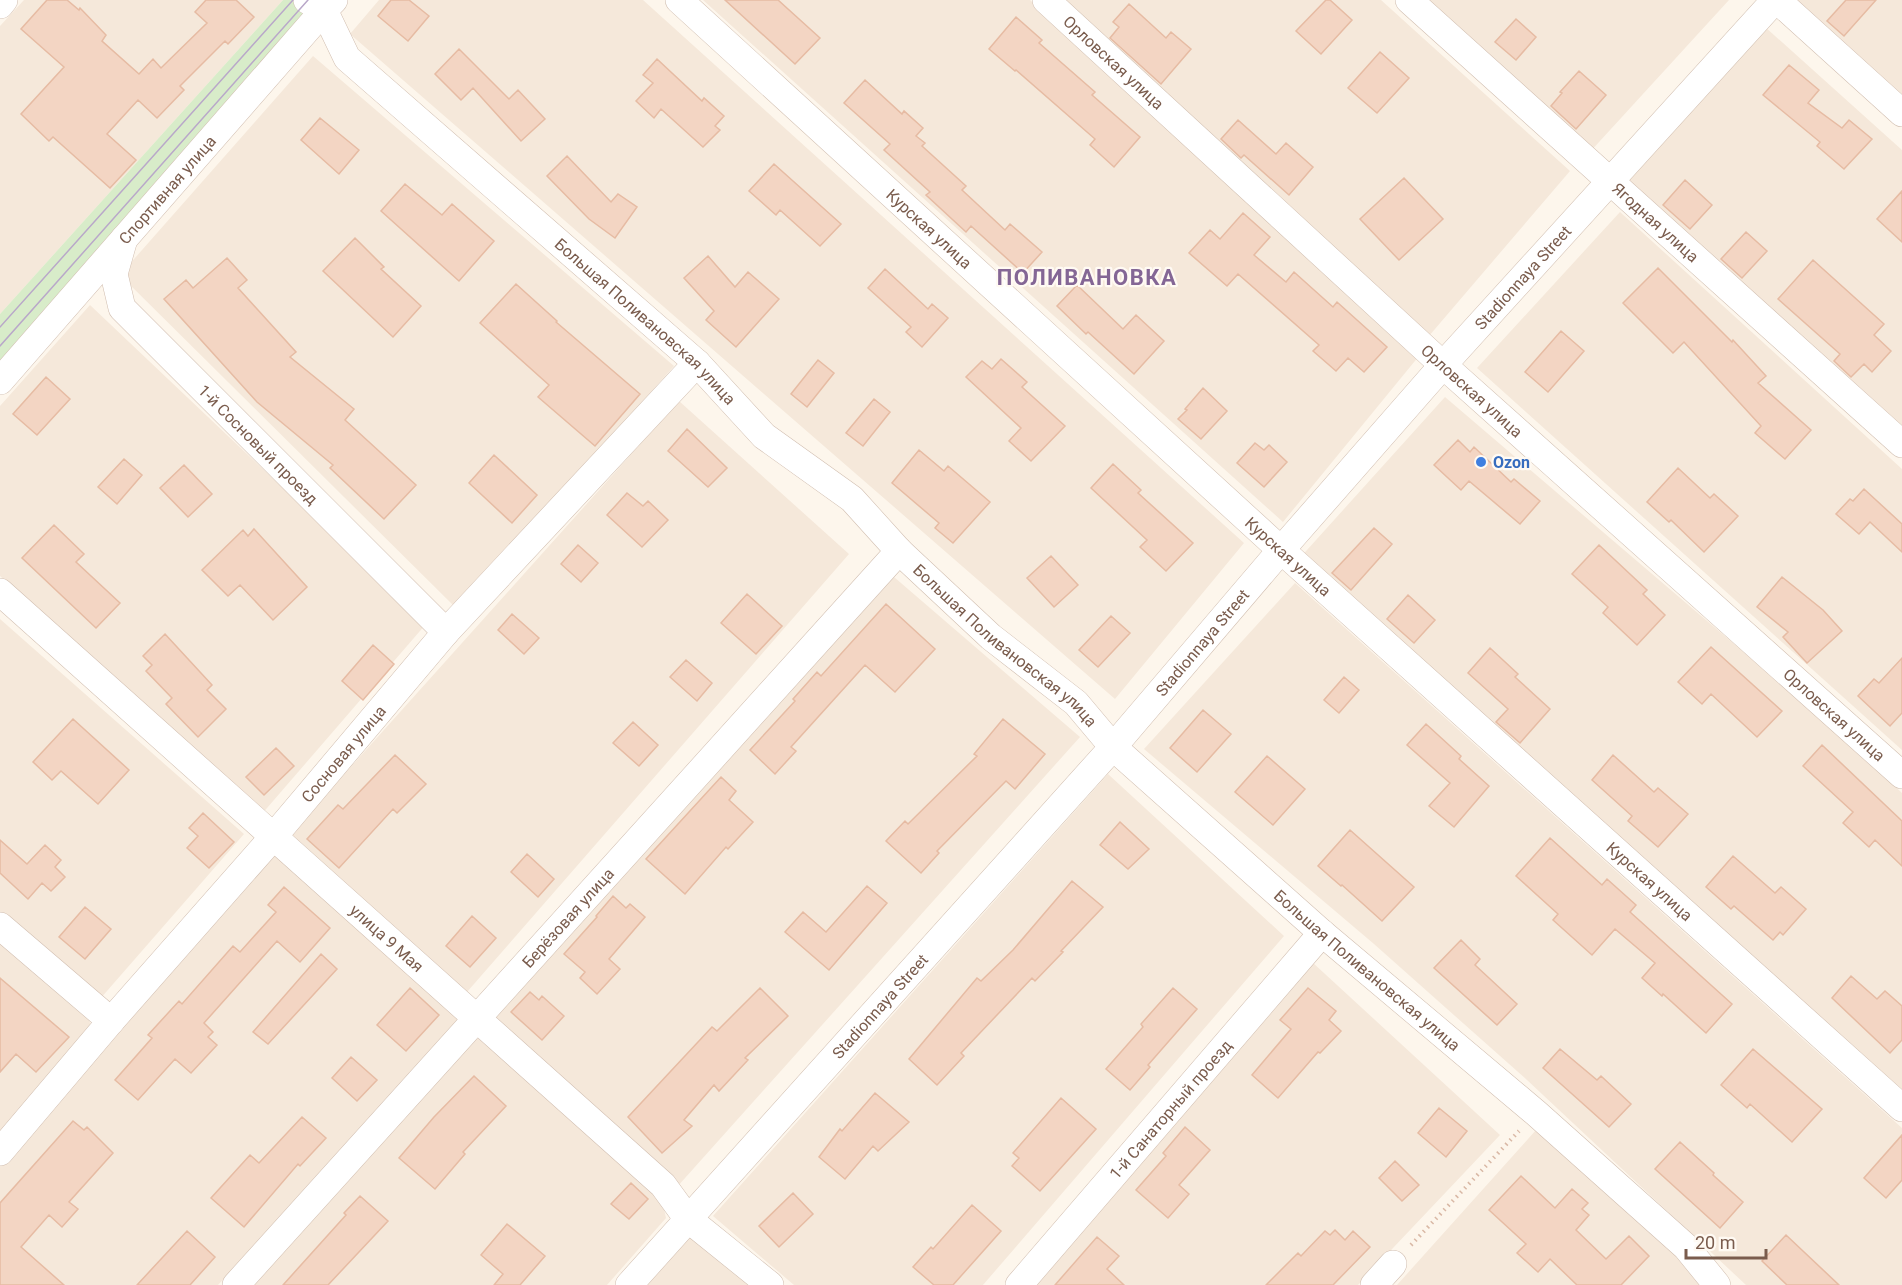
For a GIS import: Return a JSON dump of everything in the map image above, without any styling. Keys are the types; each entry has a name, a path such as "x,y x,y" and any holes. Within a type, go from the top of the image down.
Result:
{"street":[{"path":"0,5 4,0"},
{"name":"Курская улица","path":"679,0 1281,550 1902,1108"},
{"name":"Орловская улица","path":"1046,0 1443,365 1902,775"},
{"name":"Ягодная улица","path":"1409,0 1902,444"},
{"path":"1776,0 1902,113"},
{"name":"Stadionnaya Street","path":"629,1285 1113,747 1443,365 1776,0"},
{"name":"Спортивная улица","path":"0,381 124,239 322,3"},
{"name":"Большая Поливановская улица","path":"322,3 346,58 697,363 764,436 852,499 899,550 991,638 1076,703 1113,747 1322,933 1536,1113 1686,1247 1717,1285"},
{"name":"1-й Сосновый проезд","path":"124,239 114,274 122,308 446,632"},
{"name":"Сосновая улица","path":"0,1152 111,1021 274,836 446,632 697,363"},
{"name":"Берёзовая улица","path":"236,1285 899,550"},
{"name":"улица 9 Мая","path":"0,592 663,1185 687,1218 770,1285"},
{"path":"0,926 111,1021"},
{"name":"1-й Санаторный проезд","path":"1019,1285 1322,933"},
{"path":"1374,1285 1393,1264"}],"path":[{"path":"1393,1264 1536,1113"}],"shaded area":[{"path":"24,0 283,0 0,314 0,26"},
{"path":"379,0 643,0 1244,543 1115,699 350,34"},
{"path":"703,0 1030,0 1419,356 1283,522"},
{"path":"1062,0 1381,0 1570,171 1429,336"},
{"path":"1424,0 1729,0 1589,153"},
{"path":"1783,0 1902,0 1902,111"},
{"path":"1764,26 1902,150 1902,431 1618,187"},
{"path":"313,56 674,366 457,609 120,275"},
{"path":"1620,212 1902,469 1902,750 1477,368"},
{"path":"90,305 426,624 261,815 0,576 0,406"},
{"path":"1445,397 1837,732 1902,793 1902,1097 1298,560"},
{"path":"679,401 849,554 467,992 287,838"},
{"path":"894,577 1080,737 677,1187 489,1020"},
{"path":"1295,583 1902,1128 1902,1285 1746,1285 1527,1080 1374,944 1144,749"},
{"path":"0,619 244,834 100,999 0,913"},
{"path":"1108,774 1284,936 983,1285 794,1285 713,1216"},
{"path":"284,853 457,1008 457,1023 218,1285 0,1285 0,1163 271,856"},
{"path":"0,936 88,1014 91,1028 0,1138"},
{"path":"1312,962 1500,1135 1358,1285 1034,1285"},
{"path":"467,1039 488,1039 662,1200 666,1218 607,1285 248,1285"},
{"path":"1536,1130 1664,1238 1704,1285 1397,1285"},
{"path":"689,1234 761,1285 646,1285"}],"green space":[{"path":"283,0 324,0 0,361 0,314"}],"building":[{"path":"47,0 67,0 79,10 80,8 106,35 102,41 139,74 153,59 161,68 207,23 195,12 206,0 236,0 254,17 228,44 225,41 180,86 184,90 157,118 138,100 107,134 136,160 110,188 53,137 49,141 21,114 64,67 21,29"},
{"path":"391,0 409,0 429,16 408,41 378,16"},
{"path":"725,0 778,0 820,38 795,64"},
{"path":"1326,0 1330,0 1352,20 1321,54 1296,31"},
{"path":"1846,0 1876,0 1844,36 1827,21"},
{"path":"1129,4 1166,38 1171,32 1191,49 1161,84 1110,38 1119,27 1113,22"},
{"path":"1016,17 1042,40 1039,43 1095,92 1092,95 1140,137 1114,167 1090,145 1095,139 989,49"},
{"path":"1516,19 1536,37 1516,60 1495,42"},
{"path":"459,49 509,99 518,90 545,119 521,141 473,88 461,100 435,74"},
{"path":"1380,52 1409,78 1377,113 1348,88"},
{"path":"657,59 702,101 704,98 724,116 715,126 720,130 703,147 661,109 654,118 636,101 653,83 643,75"},
{"path":"1789,65 1819,90 1808,103 1842,128 1849,120 1872,139 1844,169 1817,146 1820,142 1763,95"},
{"path":"1579,71 1606,95 1576,129 1551,106"},
{"path":"865,80 902,114 904,111 923,128 916,136 925,143 922,146 966,186 962,190 1005,230 1010,224 1042,252 1023,273 971,226 966,232 926,195 930,192 884,150 890,144 844,103"},
{"path":"320,118 359,150 339,174 301,140"},
{"path":"1238,120 1276,154 1286,143 1313,167 1289,195 1244,155 1241,158 1221,139"},
{"path":"567,156 611,202 618,194 637,207 615,238 589,219 547,176"},
{"path":"774,164 841,224 820,246 780,210 776,215 749,191"},
{"path":"1404,178 1443,219 1399,260 1360,219"},
{"path":"1685,180 1712,205 1690,229 1663,205"},
{"path":"405,184 442,215 452,204 494,241 459,281 381,211"},
{"path":"1902,191 1902,242 1877,219"},
{"path":"1243,213 1270,237 1254,255 1286,282 1294,272 1333,307 1337,302 1387,347 1364,372 1348,358 1336,371 1313,351 1319,345 1238,274 1227,286 1189,253 1210,230 1220,239"},
{"path":"1746,232 1767,251 1742,278 1721,259"},
{"path":"355,238 384,267 381,269 421,306 393,337 323,271"},
{"path":"708,256 735,287 748,272 779,299 736,347 706,320 714,311 684,278"},
{"path":"227,258 247,280 238,288 296,352 290,357 354,409 345,420 416,485 384,519 330,468 333,465 257,402 164,299 186,280 193,288"},
{"path":"1813,260 1884,324 1874,335 1891,351 1872,372 1864,364 1851,377 1834,361 1840,354 1778,299"},
{"path":"1658,268 1732,342 1733,340 1766,376 1758,383 1811,430 1785,459 1755,433 1761,426 1684,342 1673,353 1623,303"},
{"path":"885,269 928,309 932,304 948,318 922,347 906,332 911,327 868,288"},
{"path":"516,284 556,322 640,394 595,446 538,397 549,385 480,323"},
{"path":"1077,285 1123,329 1136,315 1164,341 1134,374 1057,306"},
{"path":"1561,331 1584,351 1548,392 1525,372"},
{"path":"1001,359 1027,382 1022,387 1065,426 1031,461 1009,441 1021,428 966,377 982,361 992,369"},
{"path":"818,360 834,373 807,407 791,394"},
{"path":"46,377 70,399 37,435 13,414"},
{"path":"1203,388 1227,411 1201,439 1178,419"},
{"path":"874,399 890,412 863,446 846,433"},
{"path":"687,429 727,468 708,487 668,451"},
{"path":"1458,440 1470,452 1474,447 1511,482 1514,479 1540,501 1520,524 1469,481 1461,490 1434,465"},
{"path":"1255,443 1264,450 1269,445 1287,462 1264,487 1237,463"},
{"path":"919,450 944,471 948,466 990,502 953,543 935,528 939,523 892,483"},
{"path":"494,455 537,495 512,523 469,483"},
{"path":"124,459 142,475 117,504 98,487"},
{"path":"1113,464 1141,490 1138,493 1193,543 1166,571 1140,547 1147,540 1091,488"},
{"path":"184,465 212,494 188,517 160,488"},
{"path":"1678,468 1710,498 1714,494 1738,516 1704,552 1671,520 1669,522 1647,502"},
{"path":"1864,489 1902,524 1902,552 1870,522 1859,534 1836,514 1850,499 1853,501"},
{"path":"627,493 643,506 648,501 668,520 642,547 607,515"},
{"path":"54,525 84,554 76,562 120,603 96,628 22,558"},
{"path":"1374,528 1392,544 1351,590 1332,573"},
{"path":"254,529 307,587 273,620 240,585 228,596 202,570 243,530 248,536"},
{"path":"578,545 598,563 581,582 561,564"},
{"path":"1599,545 1647,590 1643,594 1665,615 1637,645 1603,613 1608,607 1572,574"},
{"path":"1051,556 1078,585 1054,607 1027,578"},
{"path":"1782,577 1823,610 1842,631 1807,663 1783,637 1788,632 1757,607"},
{"path":"747,594 782,626 756,654 721,623"},
{"path":"1408,595 1435,620 1414,643 1387,619"},
{"path":"886,604 935,649 895,692 865,665 791,747 796,751 775,774 750,750 795,701 793,699 817,672 821,676"},
{"path":"512,614 539,638 524,654 498,630"},
{"path":"1111,616 1130,633 1098,667 1079,650"},
{"path":"165,634 212,685 207,690 226,709 198,737 166,704 172,698 146,671 152,665 143,656"},
{"path":"373,645 394,664 363,700 342,681"},
{"path":"1711,647 1782,711 1757,737 1711,694 1702,704 1678,682"},
{"path":"1490,648 1518,674 1515,677 1550,709 1520,743 1496,722 1508,709 1468,673"},
{"path":"1902,658 1902,713 1890,726 1858,696 1874,679 1879,683"},
{"path":"686,660 712,683 697,701 670,677"},
{"path":"1344,677 1359,690 1339,713 1324,700"},
{"path":"1203,710 1231,734 1197,772 1170,748"},
{"path":"73,719 129,770 98,804 61,771 52,780 33,762"},
{"path":"1003,719 1045,754 1015,789 1006,781 937,851 939,853 921,873 886,841 905,821 908,824 977,756 974,754"},
{"path":"633,722 658,745 639,766 613,743"},
{"path":"1426,724 1489,786 1454,827 1429,806 1450,783 1407,745"},
{"path":"1822,745 1902,821 1902,866 1875,840 1869,847 1843,823 1853,812 1803,766"},
{"path":"276,748 294,766 264,795 246,777"},
{"path":"395,755 426,784 397,813 393,809 339,868 307,839 338,805 343,809"},
{"path":"1613,755 1654,792 1658,788 1688,814 1658,847 1628,821 1632,816 1592,780"},
{"path":"1267,756 1305,789 1273,825 1235,792"},
{"path":"721,777 736,791 729,800 753,822 728,849 726,847 685,894 646,859"},
{"path":"203,813 234,842 209,868 187,848 198,836 189,828"},
{"path":"1120,822 1149,849 1128,869 1100,845"},
{"path":"1350,830 1414,887 1382,921 1318,866"},
{"path":"1550,838 1602,885 1607,879 1636,905 1630,912 1732,1004 1706,1033 1642,978 1655,963 1615,929 1592,955 1553,920 1558,914 1516,876"},
{"path":"0,840 27,864 45,845 61,860 55,867 65,877 51,891 42,883 28,899 0,873"},
{"path":"527,854 554,879 538,897 511,872"},
{"path":"1733,856 1775,893 1781,887 1806,909 1783,935 1780,932 1773,940 1734,906 1731,909 1706,887"},
{"path":"1072,881 1103,907 1035,981 1032,978 961,1053 964,1056 937,1085 909,1059 977,978 981,981 1013,950"},
{"path":"867,886 887,903 829,970 785,932 803,912 826,932"},
{"path":"284,887 330,928 300,962 277,941 204,1023 213,1032 208,1037 217,1045 191,1073 175,1059 138,1100 115,1080 152,1038 148,1035 179,1001 182,1004 233,946 240,952 276,912 268,905"},
{"path":"613,896 626,908 630,904 645,917 609,959 620,969 597,994 580,978 585,972 564,954"},
{"path":"85,907 111,929 85,959 59,937"},
{"path":"472,916 496,938 470,967 446,946"},
{"path":"1461,940 1480,959 1475,965 1517,1004 1497,1025 1434,968"},
{"path":"321,954 337,969 268,1044 253,1032"},
{"path":"1851,976 1877,999 1885,991 1902,1006 1902,1040 1890,1053 1832,998"},
{"path":"0,978 69,1037 36,1072 16,1054 0,1072"},
{"path":"410,988 439,1015 406,1051 377,1025"},
{"path":"760,988 788,1016 745,1058 748,1060 719,1091 714,1085 684,1120 692,1126 662,1153 628,1117 712,1027 717,1031"},
{"path":"1173,988 1197,1009 1148,1065 1150,1067 1130,1090 1106,1069"},
{"path":"1308,988 1336,1011 1329,1020 1341,1031 1320,1053 1318,1052 1278,1098 1252,1075 1291,1029 1280,1020"},
{"path":"530,992 539,1000 542,996 564,1016 542,1040 511,1012"},
{"path":"1560,1049 1597,1080 1601,1076 1631,1104 1609,1127 1543,1068"},
{"path":"1753,1049 1822,1109 1792,1142 1750,1104 1747,1108 1721,1085"},
{"path":"351,1057 377,1080 357,1101 332,1078"},
{"path":"474,1076 506,1106 463,1152 465,1154 435,1189 399,1158 434,1117"},
{"path":"875,1093 909,1122 878,1151 873,1146 845,1179 819,1157 840,1129 842,1131"},
{"path":"1061,1098 1096,1129 1040,1191 1012,1166 1019,1158 1013,1153"},
{"path":"1439,1108 1467,1131 1446,1157 1418,1133"},
{"path":"302,1117 326,1138 300,1166 298,1164 244,1227 211,1198 250,1155 259,1163"},
{"path":"73,1121 84,1130 87,1127 113,1153 69,1202 78,1209 62,1227 49,1215 21,1247 64,1285 0,1285 0,1203"},
{"path":"1185,1127 1210,1150 1179,1185 1189,1194 1168,1218 1136,1190 1166,1156 1163,1153"},
{"path":"1902,1135 1902,1180 1886,1198 1864,1178"},
{"path":"1680,1142 1743,1202 1720,1228 1655,1169"},
{"path":"1395,1161 1419,1185 1402,1201 1379,1178"},
{"path":"1521,1176 1555,1208 1572,1189 1588,1203 1582,1209 1589,1215 1576,1230 1606,1259 1629,1236 1649,1256 1621,1285 1577,1285 1550,1259 1538,1272 1517,1253 1526,1244 1489,1210"},
{"path":"631,1183 648,1199 629,1219 611,1204"},
{"path":"793,1193 813,1214 779,1247 759,1226"},
{"path":"360,1196 388,1221 328,1285 283,1285 346,1215 344,1213"},
{"path":"972,1205 1001,1231 953,1285 934,1285 913,1267 931,1247 933,1249"},
{"path":"507,1224 545,1256 520,1285 494,1285 503,1274 481,1255"},
{"path":"1335,1230 1345,1240 1353,1231 1370,1247 1333,1285 1266,1285 1298,1253 1301,1256 1325,1231 1330,1235"},
{"path":"187,1231 215,1257 190,1285 137,1285"},
{"path":"1786,1235 1839,1285 1787,1285 1762,1261"},
{"path":"1097,1237 1119,1256 1107,1269 1124,1285 1055,1285"}],"tram line":[{"path":"0,327 293,0"},
{"path":"0,346 308,0"}],"place":[{"name":"Ozon","path":"1481,462"}],"district":[{"name":"ПОЛИВАНОВКА","path":"1087,277"}]}
